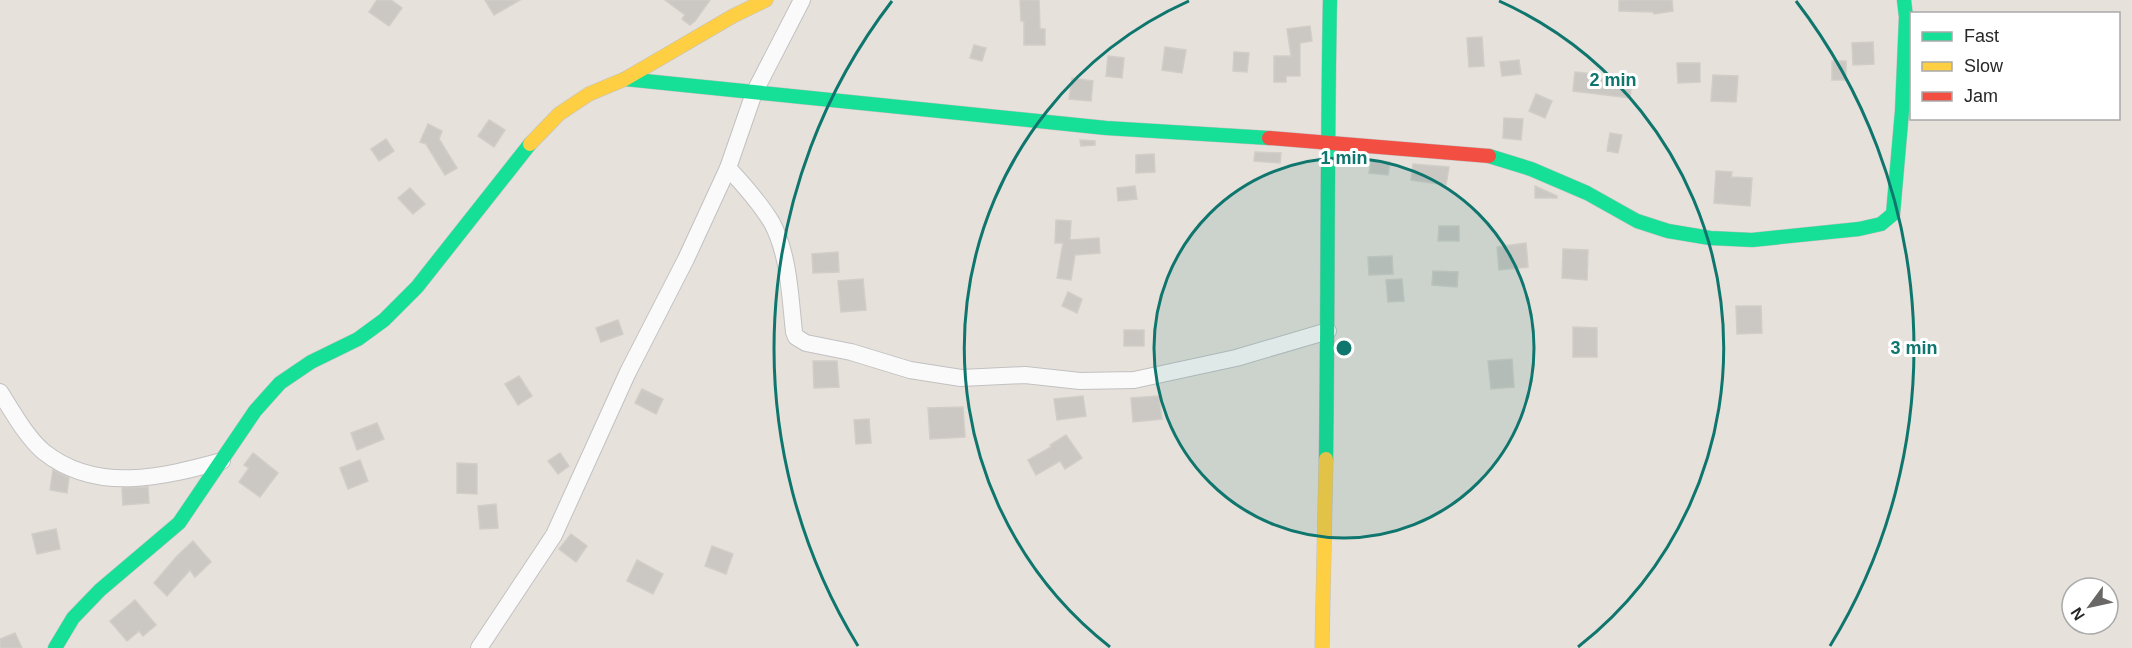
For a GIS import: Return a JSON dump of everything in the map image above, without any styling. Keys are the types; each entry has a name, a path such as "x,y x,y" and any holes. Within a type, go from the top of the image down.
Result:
{"street":[{"path":"55,648 74,618 100,590 179,524 255,411 280,383 311,362 367,333 384,320 417,287 520,154 559,114 590,94 625,79 733,16 766,0"},
{"path":"479,648 554,535 628,372 686,259 728,168 754,93 802,0"},
{"path":"1322,648 1328,331 1329,0"},
{"path":"625,79 1106,128 1327,142 1488,156 1531,169 1587,193 1637,220 1668,231 1710,238 1752,240 1859,229 1881,224 1893,214 1902,111 1906,17 1904,0"},
{"path":"728,168 755,199 772,224 786,264 794,332 796,338 806,343 851,352 910,370 961,378 1025,375 1080,381 1134,380 1236,358 1328,331"},
{"path":"0,392 43,451 70,468 101,477 137,479 179,473 223,461"}],"building":[{"path":"377,0 391,0 402,8 389,26 369,12"},
{"path":"485,0 520,0 494,15"},
{"path":"665,0 710,0 690,25 682,19 685,15"},
{"path":"1020,0 1039,0 1040,29 1045,29 1045,45 1024,45 1024,21 1021,21"},
{"path":"1619,0 1672,0 1673,11 1654,14 1653,12 1619,11"},
{"path":"1310,26 1312,41 1300,43 1300,76 1286,76 1286,82 1274,82 1274,56 1291,56 1287,29"},
{"path":"1482,37 1484,66 1469,67 1467,38"},
{"path":"1873,42 1874,64 1853,65 1852,43"},
{"path":"974,45 986,48 982,61 970,58"},
{"path":"1165,47 1186,50 1182,73 1162,70"},
{"path":"1234,52 1249,53 1247,72 1233,71"},
{"path":"1108,56 1124,58 1122,78 1106,76"},
{"path":"1519,60 1521,74 1502,76 1500,62"},
{"path":"1832,61 1846,61 1846,80 1832,80"},
{"path":"1677,63 1700,63 1700,82 1678,83"},
{"path":"1575,72 1593,74 1593,77 1632,81 1630,98 1573,91"},
{"path":"1713,75 1738,76 1736,102 1711,101"},
{"path":"1072,78 1093,81 1091,101 1069,99"},
{"path":"1536,94 1552,101 1545,118 1529,111"},
{"path":"1504,118 1523,119 1521,140 1503,138"},
{"path":"489,120 505,130 494,147 478,136"},
{"path":"428,124 442,131 439,139 457,168 445,175 426,144 420,142"},
{"path":"1610,133 1622,135 1618,153 1607,151"},
{"path":"386,139 394,151 379,161 371,149"},
{"path":"1080,140 1095,141 1095,145 1081,146"},
{"path":"1255,152 1281,153 1280,163 1254,161"},
{"path":"1154,154 1155,172 1136,173 1136,155"},
{"path":"1371,160 1390,162 1388,175 1369,173"},
{"path":"1413,164 1449,167 1446,185 1411,180"},
{"path":"1716,171 1732,172 1731,177 1752,178 1750,206 1714,203"},
{"path":"1135,186 1137,199 1118,201 1117,188"},
{"path":"1535,186 1557,196 1557,198 1535,198"},
{"path":"410,188 425,204 413,214 398,198"},
{"path":"1056,220 1071,221 1070,240 1099,238 1100,253 1075,255 1071,280 1057,278 1063,243 1055,243"},
{"path":"1439,226 1459,226 1459,241 1438,241"},
{"path":"1526,243 1528,267 1499,270 1497,247"},
{"path":"1563,249 1588,250 1587,280 1562,278"},
{"path":"838,252 839,272 813,273 812,254"},
{"path":"1392,256 1393,274 1369,275 1368,257"},
{"path":"1433,271 1458,272 1457,287 1432,285"},
{"path":"863,279 866,310 841,312 838,281"},
{"path":"1402,279 1404,301 1388,302 1386,280"},
{"path":"1068,292 1082,299 1077,313 1062,306"},
{"path":"1736,306 1761,306 1762,333 1737,334"},
{"path":"618,320 623,334 601,342 596,328"},
{"path":"1573,327 1597,328 1597,357 1573,357"},
{"path":"1124,330 1144,330 1144,346 1124,346"},
{"path":"1512,359 1514,387 1491,389 1488,361"},
{"path":"813,361 837,361 839,387 814,388"},
{"path":"519,376 532,396 518,405 505,384"},
{"path":"642,389 663,399 656,414 635,403"},
{"path":"1083,396 1086,416 1057,420 1054,399"},
{"path":"1159,396 1162,419 1133,422 1131,398"},
{"path":"963,407 965,437 930,439 928,408"},
{"path":"869,419 871,443 856,444 854,420"},
{"path":"377,423 384,439 357,450 351,433"},
{"path":"1066,435 1082,458 1065,469 1060,461 1036,475 1028,460"},
{"path":"253,453 278,473 260,497 239,482 249,468 244,465"},
{"path":"560,453 569,466 558,474 548,461"},
{"path":"360,460 368,481 348,489 340,468"},
{"path":"457,463 477,464 477,494 457,493"},
{"path":"53,470 69,478 67,493 50,490"},
{"path":"148,487 149,503 123,505 122,488"},
{"path":"496,504 498,528 480,529 478,506"},
{"path":"56,529 60,549 37,554 32,534"},
{"path":"571,534 587,546 576,562 559,549"},
{"path":"193,541 211,562 195,577 190,570 167,596 154,583"},
{"path":"712,546 733,554 726,574 705,566"},
{"path":"637,560 663,574 653,594 627,581"},
{"path":"135,600 156,625 143,636 139,631 127,641 110,621"},
{"path":"15,633 22,648 0,648 0,639"}],"traffic: fast":[{"path":"1326,459 1330,0"},
{"path":"1489,156 1531,169 1587,193 1637,221 1668,231 1710,238 1752,240 1859,229 1881,224 1893,214 1902,111 1906,17 1904,0"},
{"path":"625,79 1106,128 1269,138"},
{"path":"55,648 73,618 100,590 179,523 255,411 280,383 311,362 358,339 384,320 417,287 530,144"}],"traffic: slow":[{"path":"530,144 559,114 589,94 625,79 733,16 766,0"},
{"path":"1322,648 1326,459"}],"traffic: jam":[{"path":"1269,138 1489,156"}]}
